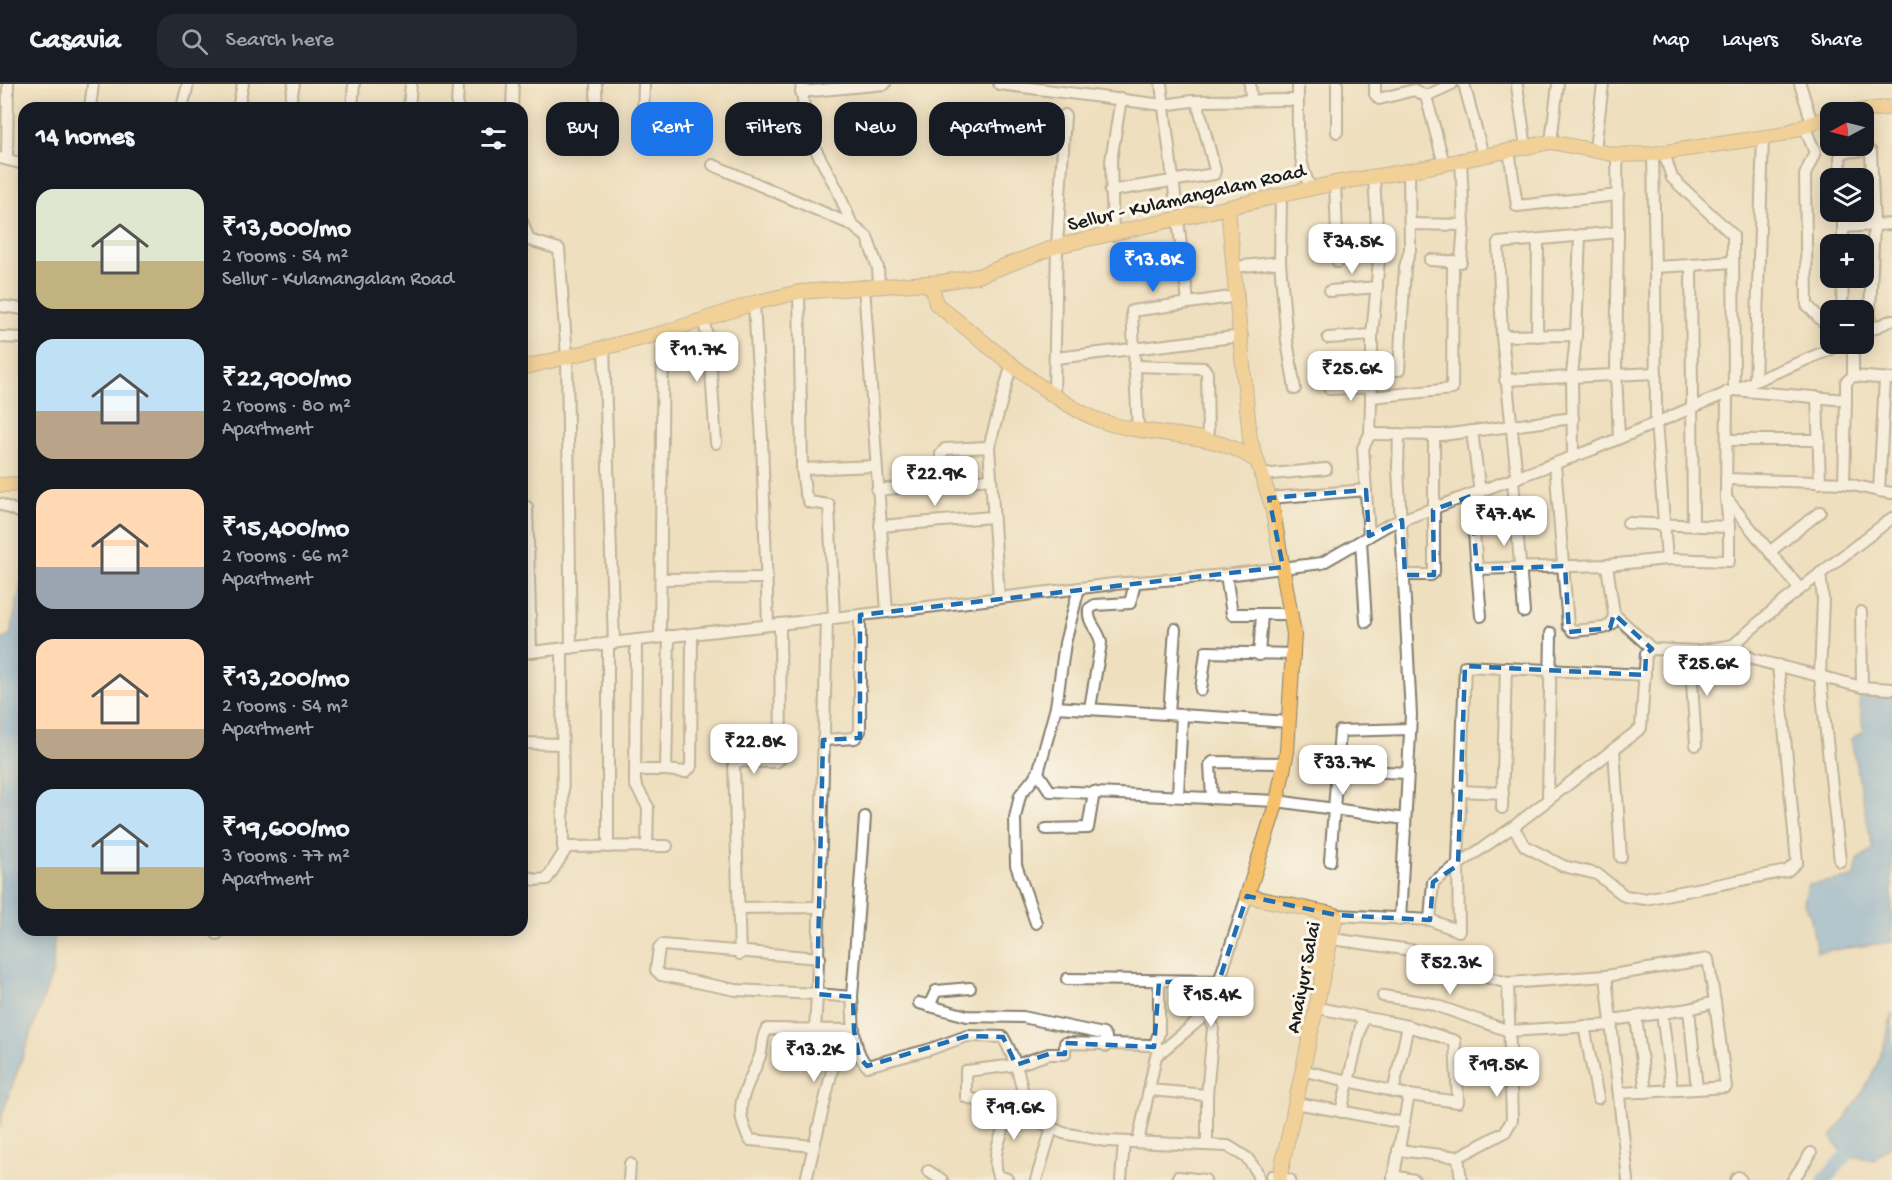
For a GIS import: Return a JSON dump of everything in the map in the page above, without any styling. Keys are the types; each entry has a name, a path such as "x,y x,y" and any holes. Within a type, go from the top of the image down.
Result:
{"main road":[{"path":"1874,109 1892,107"},
{"name":"Sellur - Kulamangalam Road","path":"528,367 663,333 754,303 799,292 879,285 924,284 978,276 1058,246 1113,231 1178,220 1335,183 1409,171 1551,142 1617,155 1658,154 1780,135 1820,120"},
{"path":"1228,208 1242,336 1250,439 1269,498 1291,614 1294,654 1285,763 1277,801 1247,896 1331,914"},
{"path":"924,284 933,289 936,304 1054,394 1096,418 1138,430 1208,441 1239,449 1255,460"},
{"path":"0,485 18,484"},
{"name":"Anaiyur Salai","path":"1275,1179 1305,1071 1332,939 1331,914"},
{"name":"Anaiyur Salai","path":"1275,1179 1331,914"}],"street":[{"path":"4,159 8,84"},
{"path":"91,102 93,84"},
{"path":"184,102 188,84"},
{"path":"239,102 243,84"},
{"path":"290,102 294,84"},
{"path":"352,102 354,84"},
{"path":"410,102 411,84"},
{"path":"457,102 458,84"},
{"path":"512,102 513,84"},
{"path":"596,84 596,102"},
{"path":"643,102 644,84"},
{"path":"852,225 837,189 807,131 801,88 885,84"},
{"path":"999,84 1163,105 1197,100 1298,100"},
{"path":"1161,84 1176,203"},
{"path":"1250,84 1251,99"},
{"path":"1298,84 1303,173 1311,189"},
{"path":"1337,84 1337,132"},
{"path":"1375,84 1375,94 1379,99 1423,94 1452,84"},
{"path":"1464,84 1483,155"},
{"path":"1551,142 1558,84"},
{"path":"1595,149 1603,84"},
{"path":"1800,84 1815,152 1805,175 1807,305 1820,318"},
{"path":"1517,86 1526,147"},
{"path":"1423,94 1444,164"},
{"path":"1113,231 1110,191 1111,161 1121,98"},
{"path":"1110,191 1209,177 1215,170 1197,100"},
{"path":"1755,381 1763,137"},
{"path":"1509,150 1517,206 1618,195"},
{"path":"1840,168 1840,158 1844,152 1865,150 1871,152 1872,168"},
{"path":"1477,568 1607,565 1667,559 1729,561 1726,479 1733,235 1672,178 1658,154"},
{"path":"1658,154 1655,267 1656,422 1667,559"},
{"path":"1617,155 1616,373 1619,438"},
{"path":"1054,394 1063,156"},
{"path":"1430,260 1461,262 1464,225 1461,159"},
{"path":"713,165 852,225 867,237 878,268 879,285"},
{"path":"1372,371 1399,370 1410,224 1409,171"},
{"path":"1366,622 1366,490 1363,448 1370,434 1372,335 1379,260 1374,177"},
{"path":"1335,183 1338,262"},
{"path":"1281,197 1280,262 1287,341 1295,389"},
{"path":"1178,220 1188,302"},
{"path":"1843,222 1843,234"},
{"path":"1868,300 1874,222"},
{"path":"1410,224 1464,225"},
{"path":"1843,227 1892,224"},
{"path":"1524,612 1515,479 1505,380 1498,243 1618,232"},
{"path":"1573,457 1572,375 1580,235"},
{"path":"528,237 529,240 559,249 567,357 566,648 562,744 562,844 566,849"},
{"path":"1537,336 1538,241"},
{"path":"1330,389 1371,392 1452,389 1453,261"},
{"path":"1235,267 1280,262"},
{"path":"1655,267 1732,262"},
{"path":"1691,265 1694,525"},
{"path":"864,286 874,466 887,612"},
{"path":"1330,291 1377,287"},
{"path":"799,292 802,468 805,492 809,502 829,505 831,619 823,740 820,958 814,1029 815,1049 832,1055 834,1062 806,1180"},
{"path":"1138,430 1132,311 1238,296"},
{"path":"754,303 762,440 768,625"},
{"path":"0,306 18,308"},
{"path":"703,320 709,342 716,443"},
{"path":"1874,328 1892,320"},
{"path":"663,333 661,579 666,770"},
{"path":"1328,338 1372,335"},
{"path":"1502,336 1576,335"},
{"path":"1056,358 1242,336"},
{"path":"0,337 18,338"},
{"path":"603,347 611,643 608,847"},
{"path":"528,653 1079,588 1226,575 1322,563 1402,520 1573,457 1820,353"},
{"path":"1853,354 1853,376"},
{"path":"999,598 989,479 989,447 1012,363"},
{"path":"1134,366 1204,368 1207,373 1208,441"},
{"path":"1505,380 1572,375 1656,373"},
{"path":"1844,483 1846,382 1853,376 1889,379 1880,491"},
{"path":"1730,391 1845,400"},
{"path":"1817,397 1820,483"},
{"path":"1370,434 1434,435 1573,418"},
{"path":"1472,431 1481,616"},
{"path":"1399,434 1398,468 1405,575 1410,729 1400,920"},
{"path":"1405,575 1431,575 1434,572 1434,435"},
{"path":"1727,440 1819,440"},
{"path":"940,484 940,454 945,448 989,447"},
{"path":"1555,464 1570,630 1608,627 1614,614 1607,565"},
{"path":"802,468 874,466"},
{"path":"1260,475 1326,470"},
{"path":"877,490 989,479"},
{"path":"1726,479 1844,483 1892,493"},
{"path":"1269,498 1366,490"},
{"path":"1726,498 1772,550 1800,589"},
{"path":"0,504 18,512"},
{"path":"1772,550 1820,512"},
{"path":"880,526 992,517"},
{"path":"1614,614 1652,649 1690,651 1733,645 1820,573 1892,518"},
{"path":"1628,523 1729,527"},
{"path":"1820,573 1823,599 1820,676 1840,861"},
{"path":"1226,575 1232,614 1291,614"},
{"path":"661,579 767,578"},
{"path":"1090,708 1101,643 1098,633 1089,620 1089,609 1095,605 1130,603 1135,583"},
{"path":"1036,923 1016,865 1015,818 1020,795 1038,774 1056,707 1065,643 1079,588"},
{"path":"1861,612 1862,687"},
{"path":"1259,655 1262,614"},
{"path":"823,740 855,738 860,732 860,615"},
{"path":"740,954 734,765 736,761 776,762 781,758 780,624"},
{"path":"1168,714 1175,629"},
{"path":"1548,800 1551,633"},
{"path":"635,770 685,772 691,767 692,634"},
{"path":"636,640 636,790 648,807 647,846"},
{"path":"1733,645 1752,659 1862,687 1892,689"},
{"path":"1430,920 1433,882 1513,828 1641,728 1646,654 1652,649"},
{"path":"1690,651 1696,745"},
{"path":"1201,690 1206,652 1294,654"},
{"path":"1513,828 1525,846 1563,866 1597,874 1625,896 1645,899 1793,868 1797,862 1778,665"},
{"path":"1331,914 1400,920 1430,920 1459,931 1458,865 1465,666 1645,675"},
{"path":"1502,808 1506,668"},
{"path":"1056,707 1289,722"},
{"path":"1178,795 1182,715"},
{"path":"1330,861 1340,730 1410,729"},
{"path":"528,743 562,744"},
{"path":"1614,749 1621,857"},
{"path":"1212,796 1210,765 1213,762 1285,763"},
{"path":"1338,770 1408,773"},
{"path":"1038,774 1050,791 1212,796 1277,801 1405,819"},
{"path":"1460,791 1503,793"},
{"path":"1046,829 1088,828 1094,792"},
{"path":"865,817 852,997 859,1058 867,1066 928,1050 967,1036 1003,1037 1024,1089 1025,1115"},
{"path":"566,849 667,846"},
{"path":"528,877 535,880 547,879 566,849"},
{"path":"1207,1145 1207,1095 1213,1028 1209,1012 1247,896"},
{"path":"740,908 820,908"},
{"path":"1332,939 1411,950 1464,971 1508,984 1606,976 1708,959 1726,1087 1619,1093"},
{"path":"820,958 740,954 662,945 659,948 656,970 661,975 736,990 852,997"},
{"path":"1606,976 1628,1180"},
{"path":"1066,979 1220,981"},
{"path":"1138,1142 1159,1048 1159,982"},
{"path":"1398,1150 1458,1157 1505,1132 1512,1120 1508,984"},
{"path":"970,988 936,991 924,1004 967,1016 1023,1017 1102,1034 1106,1036 1106,1046"},
{"path":"1383,996 1429,1003 1509,1031 1584,1026 1689,1009 1715,1002"},
{"path":"1305,1071 1393,1092 1458,1102 1455,1041 1408,1026 1318,1008"},
{"path":"1689,1009 1697,1089"},
{"path":"1209,1012 1159,1048 1065,1043 1065,1054 1049,1054 1016,1065 969,1070 966,1074 966,1097 1025,1115 1063,1133 1124,1142 1228,1146 1238,1151 1256,1170 1275,1179"},
{"path":"1662,1013 1672,1090"},
{"path":"1636,1017 1646,1092"},
{"path":"1341,1112 1363,1018"},
{"path":"1393,1092 1408,1026"},
{"path":"1584,1026 1598,1098"},
{"path":"814,1146 750,1140 741,1108 743,1090 760,1055 767,1029 854,1030"},
{"path":"1149,1090 1207,1095"},
{"path":"1409,1095 1393,1178 1414,1180"},
{"path":"1296,1103 1404,1123"},
{"path":"1011,1112 1000,1138 996,1170 998,1176 1014,1180"},
{"path":"1036,1180 1052,1128"},
{"path":"1121,1180 1124,1142"},
{"path":"1792,1180 1811,1153"},
{"path":"1458,1157 1461,1180"},
{"path":"629,1180 630,1164"},
{"path":"928,1171 942,1180"},
{"path":"1178,1180 1178,1177 1205,1180"},
{"path":"1736,1180 1738,1177 1742,1180"}],"highlighted area":[{"path":"1366,490 1369,536 1402,520 1405,575 1434,575 1433,510 1471,496 1477,569 1565,566 1569,632 1610,628 1614,614 1652,649 1646,654 1645,675 1465,666 1458,865 1433,882 1430,920 1336,915 1247,896 1219,981 1159,982 1154,1047 1065,1043 1065,1054 1049,1054 1016,1065 1003,1037 967,1036 867,1066 859,1057 854,1030 853,997 817,994 823,740 860,738 860,615 1283,567 1269,498"}],"water":[{"path":"18,598 18,936 54,936 53,971 3,1112 0,1130 0,640 10,636"},
{"path":"1859,695 1892,697 1892,942 1817,952 1810,914 1804,902 1808,885 1855,877 1858,859 1873,850 1851,739 1863,732"},
{"path":"1892,1012 1892,1143 1874,1160 1845,1155 1831,1137 1871,1078 1883,1048"}],"waterway":[{"path":"1824,1180 1856,1144"}]}
